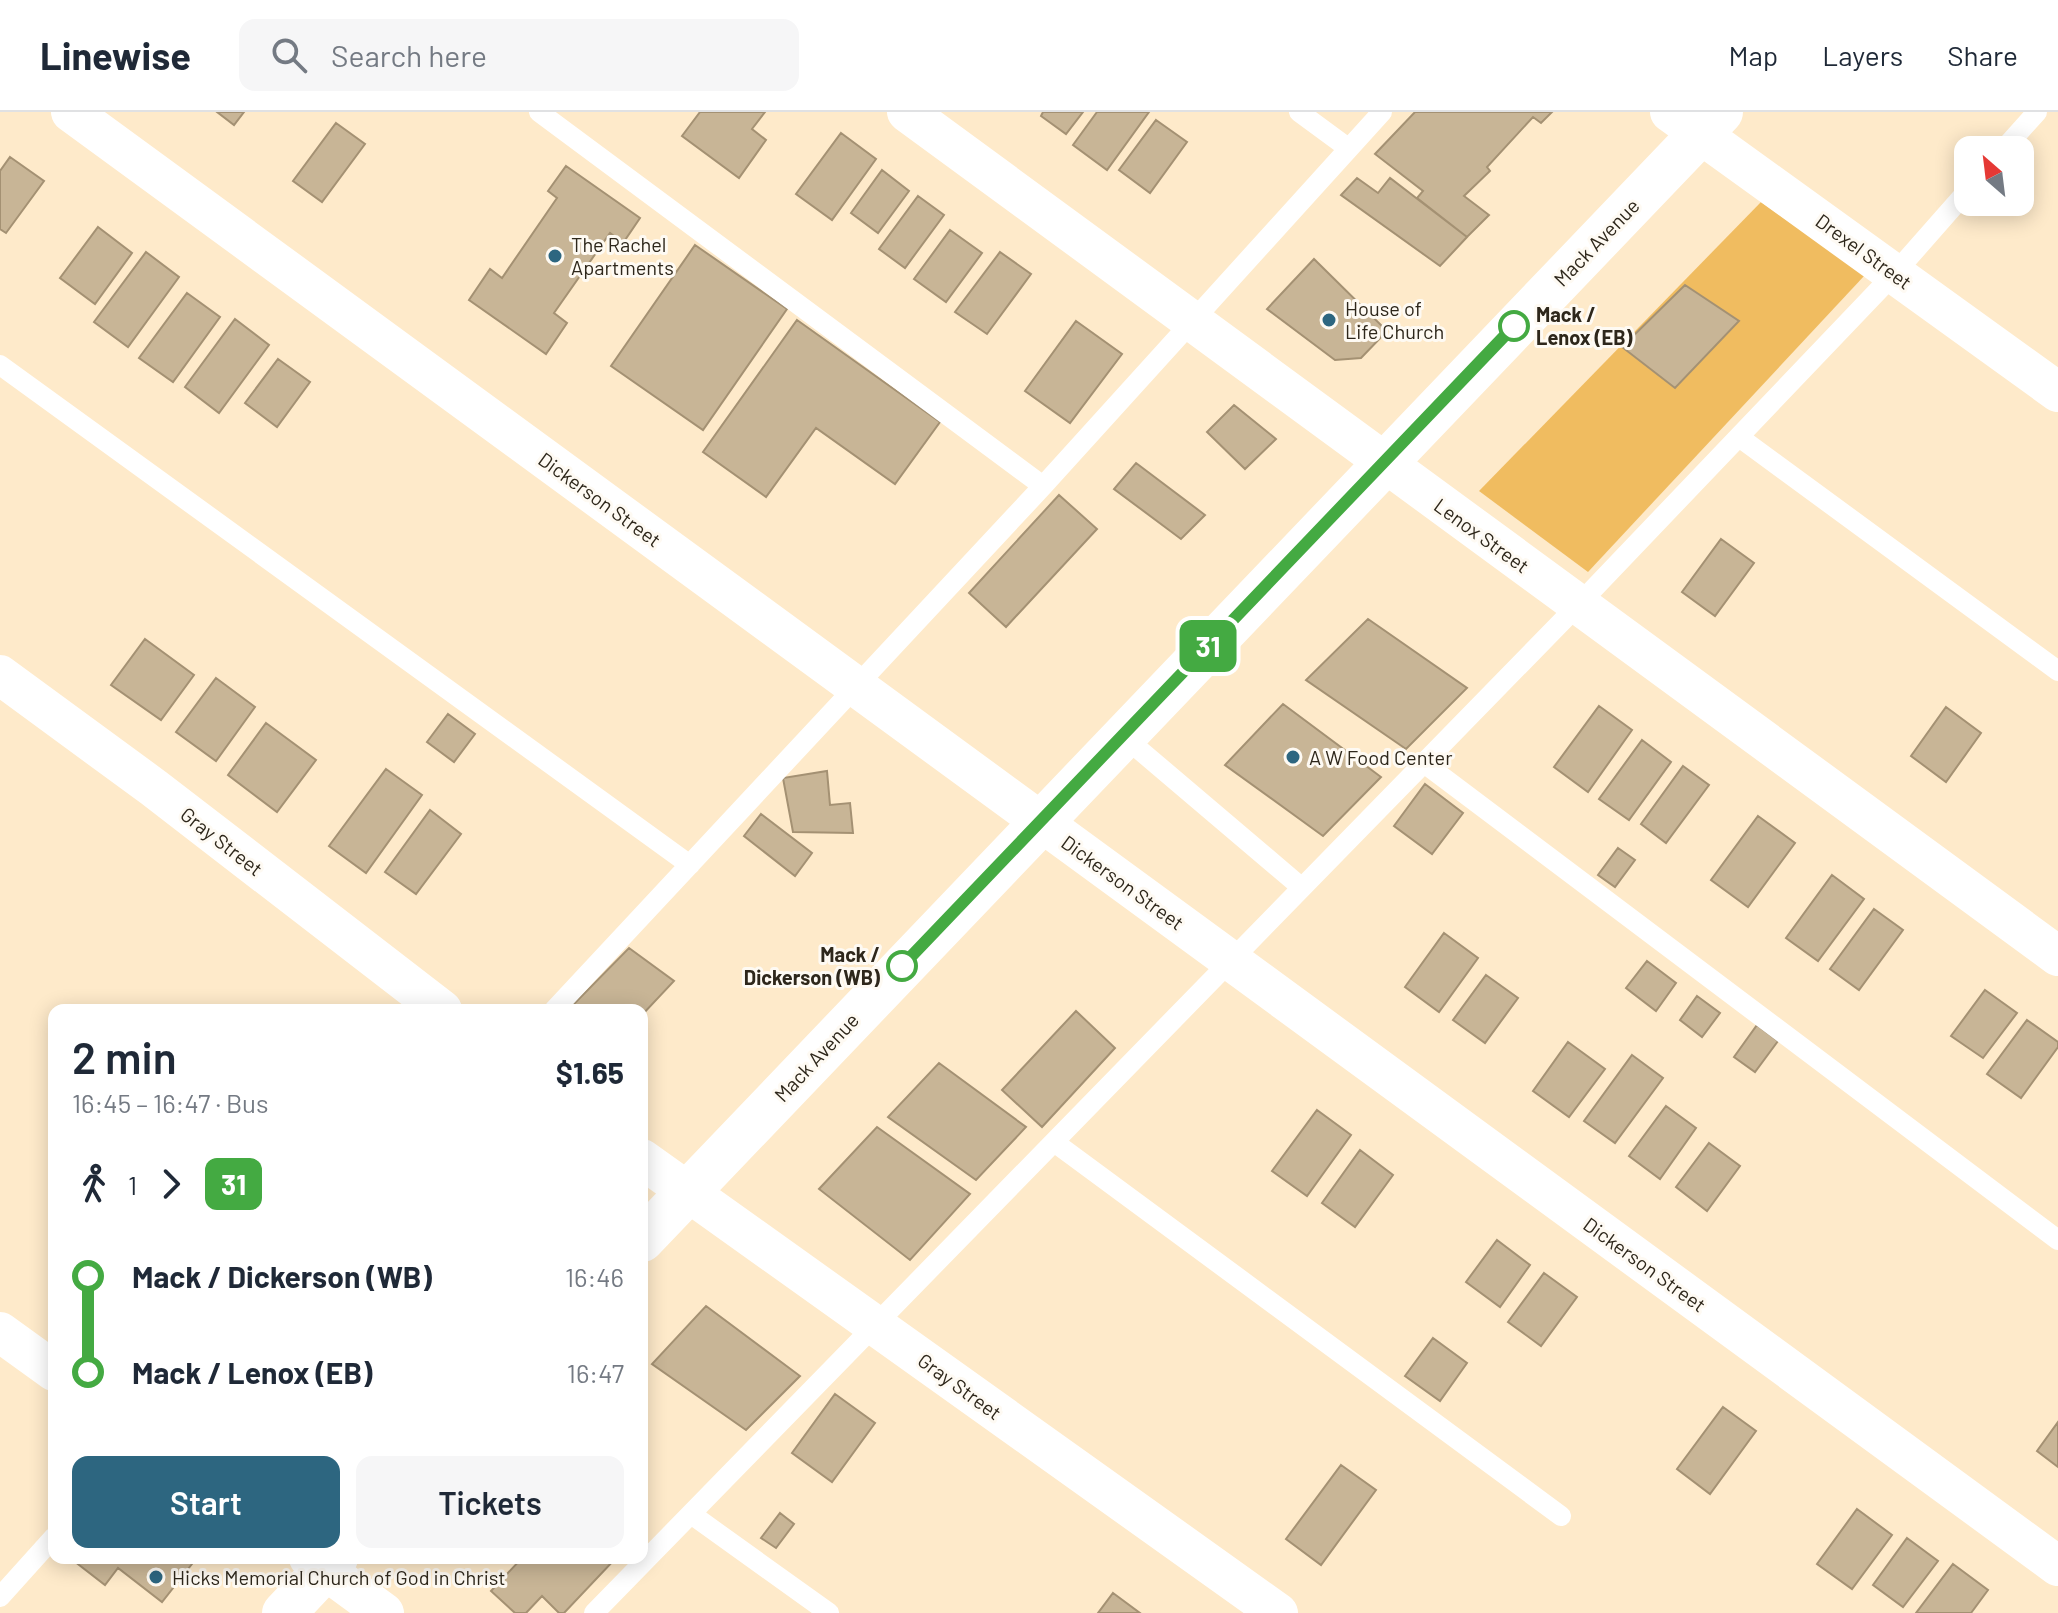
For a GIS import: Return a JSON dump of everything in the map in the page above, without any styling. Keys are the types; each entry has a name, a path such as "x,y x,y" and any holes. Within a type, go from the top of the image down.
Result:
{"main road":[{"name":"Mack Avenue","path":"648,1234 1383,463 1697,119"},
{"path":"284,1613 321,1564"}],"street":[{"name":"Dickerson Street","path":"71,112 2058,1566"},
{"name":"Lenox Street","path":"907,112 1192,324 2058,956"},
{"name":"Drexel Street","path":"1697,119 1895,273 2058,392"},
{"name":"Gray Street","path":"0,675 154,788 434,1004"},
{"name":"Gray Street","path":"648,1164 1278,1613"},
{"path":"0,1332 48,1367"},
{"path":"325,1564 384,1613"}],"lane":[{"path":"539,112 1043,486"},
{"path":"1299,112 1348,148"},
{"path":"560,1004 1043,486 1382,112"},
{"path":"2016,136 2037,112"},
{"path":"648,1558 1579,604 1895,273 1954,206"},
{"path":"0,365 690,865"},
{"path":"1739,437 2058,671"},
{"path":"1122,735 1301,887"},
{"path":"1424,763 2058,1240"},
{"path":"1054,1142 1561,1516"},
{"path":"691,1514 829,1613"},
{"path":"0,1597 48,1544"},
{"path":"594,1613 642,1564"}],"shaded area":[{"path":"1761,202 1865,275 1588,572 1479,491"}],"building":[{"path":"217,112 244,112 234,125"},
{"path":"700,112 765,112 752,129 766,140 739,178 682,136"},
{"path":"1043,112 1083,112 1066,134 1041,116"},
{"path":"1097,112 1149,112 1107,170 1073,145"},
{"path":"1415,112 1552,112 1541,123 1533,117 1487,167 1490,171 1464,196 1489,215 1467,237 1417,198 1423,191 1375,154"},
{"path":"1156,120 1187,142 1150,193 1119,170"},
{"path":"336,123 365,144 322,202 293,181"},
{"path":"841,133 876,159 832,220 796,194"},
{"path":"10,157 44,181 6,233 0,229 0,171"},
{"name":"The Rachel Apartments","path":"566,166 640,218 623,243 610,233 554,313 567,323 546,354 469,300 490,269 502,278 557,198 548,191"},
{"path":"882,170 909,191 878,233 851,213"},
{"path":"1357,178 1378,193 1390,178 1467,237 1440,266 1341,195"},
{"path":"918,196 944,215 905,268 879,249"},
{"path":"98,227 132,253 95,304 60,278"},
{"path":"950,230 982,253 946,302 914,279"},
{"path":"695,245 787,309 703,430 611,366"},
{"path":"146,252 179,277 128,347 94,322"},
{"path":"1000,252 1031,274 987,334 955,312"},
{"name":"House of Life Church","path":"1314,259 1387,331 1361,358 1335,360 1267,309"},
{"path":"1685,285 1739,321 1675,388 1622,347"},
{"path":"187,293 220,317 173,382 139,358"},
{"path":"235,319 269,345 219,413 185,387"},
{"path":"797,320 940,422 895,484 816,428 766,497 703,452"},
{"path":"1076,321 1122,354 1070,423 1025,391"},
{"path":"278,359 310,382 277,427 245,403"},
{"path":"1234,405 1276,439 1245,469 1207,432"},
{"path":"1136,463 1205,515 1181,539 1114,489"},
{"path":"1059,495 1097,529 1006,627 969,593"},
{"path":"1721,539 1754,563 1715,616 1682,592"},
{"path":"1368,619 1467,688 1406,749 1306,680"},
{"path":"145,639 194,675 161,720 111,685"},
{"path":"216,678 255,707 216,761 176,732"},
{"path":"1283,704 1381,777 1323,836 1225,765"},
{"path":"1599,706 1632,730 1588,792 1554,767"},
{"path":"1946,707 1981,733 1946,782 1911,756"},
{"path":"448,714 475,734 454,762 427,742"},
{"path":"266,723 316,760 277,812 228,775"},
{"path":"1642,740 1671,762 1629,820 1599,799"},
{"path":"1683,766 1709,785 1666,843 1641,824"},
{"path":"386,769 422,795 366,873 329,846"},
{"path":"827,771 830,805 850,803 853,833 793,832 783,778"},
{"path":"1425,784 1463,813 1432,854 1394,826"},
{"path":"430,810 461,834 416,894 385,872"},
{"path":"761,814 812,853 795,876 744,836"},
{"path":"1758,816 1795,843 1748,907 1711,880"},
{"path":"1618,848 1635,860 1615,887 1598,875"},
{"path":"1832,875 1864,899 1818,961 1786,938"},
{"path":"1874,909 1903,930 1859,990 1830,969"},
{"path":"1444,933 1478,958 1439,1012 1405,987"},
{"path":"629,948 674,981 648,1009 648,1004 574,1004"},
{"path":"1647,961 1676,983 1656,1011 1626,988"},
{"path":"1486,975 1518,998 1485,1043 1453,1020"},
{"path":"1985,990 2017,1013 1983,1058 1951,1036"},
{"path":"1697,996 1720,1013 1702,1037 1680,1020"},
{"path":"1076,1011 1115,1048 1042,1127 1002,1090"},
{"path":"2027,1020 2058,1042 2058,1047 2021,1098 1987,1074"},
{"path":"1757,1025 1778,1041 1755,1072 1734,1057"},
{"path":"1568,1042 1605,1069 1569,1117 1533,1091"},
{"path":"1632,1055 1663,1078 1615,1143 1584,1121"},
{"path":"939,1063 1026,1127 976,1180 888,1117"},
{"path":"1666,1106 1696,1128 1660,1179 1629,1156"},
{"path":"1317,1110 1351,1135 1307,1196 1272,1171"},
{"path":"877,1127 970,1194 910,1260 819,1189"},
{"path":"1709,1143 1740,1166 1707,1211 1676,1187"},
{"path":"1360,1150 1393,1175 1355,1227 1322,1203"},
{"path":"1497,1240 1530,1265 1500,1307 1466,1282"},
{"path":"1544,1273 1577,1297 1541,1346 1508,1322"},
{"path":"706,1306 800,1376 746,1430 652,1364"},
{"path":"1433,1338 1467,1363 1440,1401 1405,1376"},
{"path":"835,1394 875,1423 832,1482 792,1453"},
{"path":"1723,1407 1756,1431 1710,1494 1677,1469"},
{"path":"2058,1422 2058,1467 2037,1451"},
{"path":"1341,1465 1376,1490 1321,1565 1286,1539"},
{"path":"1857,1509 1892,1535 1852,1589 1817,1564"},
{"path":"780,1513 794,1524 776,1548 761,1538"},
{"path":"1907,1538 1938,1561 1903,1607 1873,1585"},
{"name":"Hicks Memorial Church of God in Christ","path":"78,1564 192,1564 162,1602 118,1568 105,1585"},
{"path":"516,1564 610,1564 564,1613 559,1613 542,1596 526,1613 515,1613 491,1591"},
{"path":"1953,1564 1988,1590 1971,1613 1916,1613"},
{"path":"1113,1593 1140,1613 1098,1613"}],"bus line":[{"name":"31","path":"902,966 1514,326"}],"place":[{"name":"The Rachel Apartments","path":"555,256"},
{"name":"House of Life Church","path":"1329,320"},
{"name":"Mack / Lenox (EB)","path":"1514,326"},
{"name":"A W Food Center","path":"1293,757"},
{"name":"Mack / Dickerson (WB)","path":"902,966"},
{"name":"Hicks Memorial Church of God in Christ","path":"156,1577"}]}
